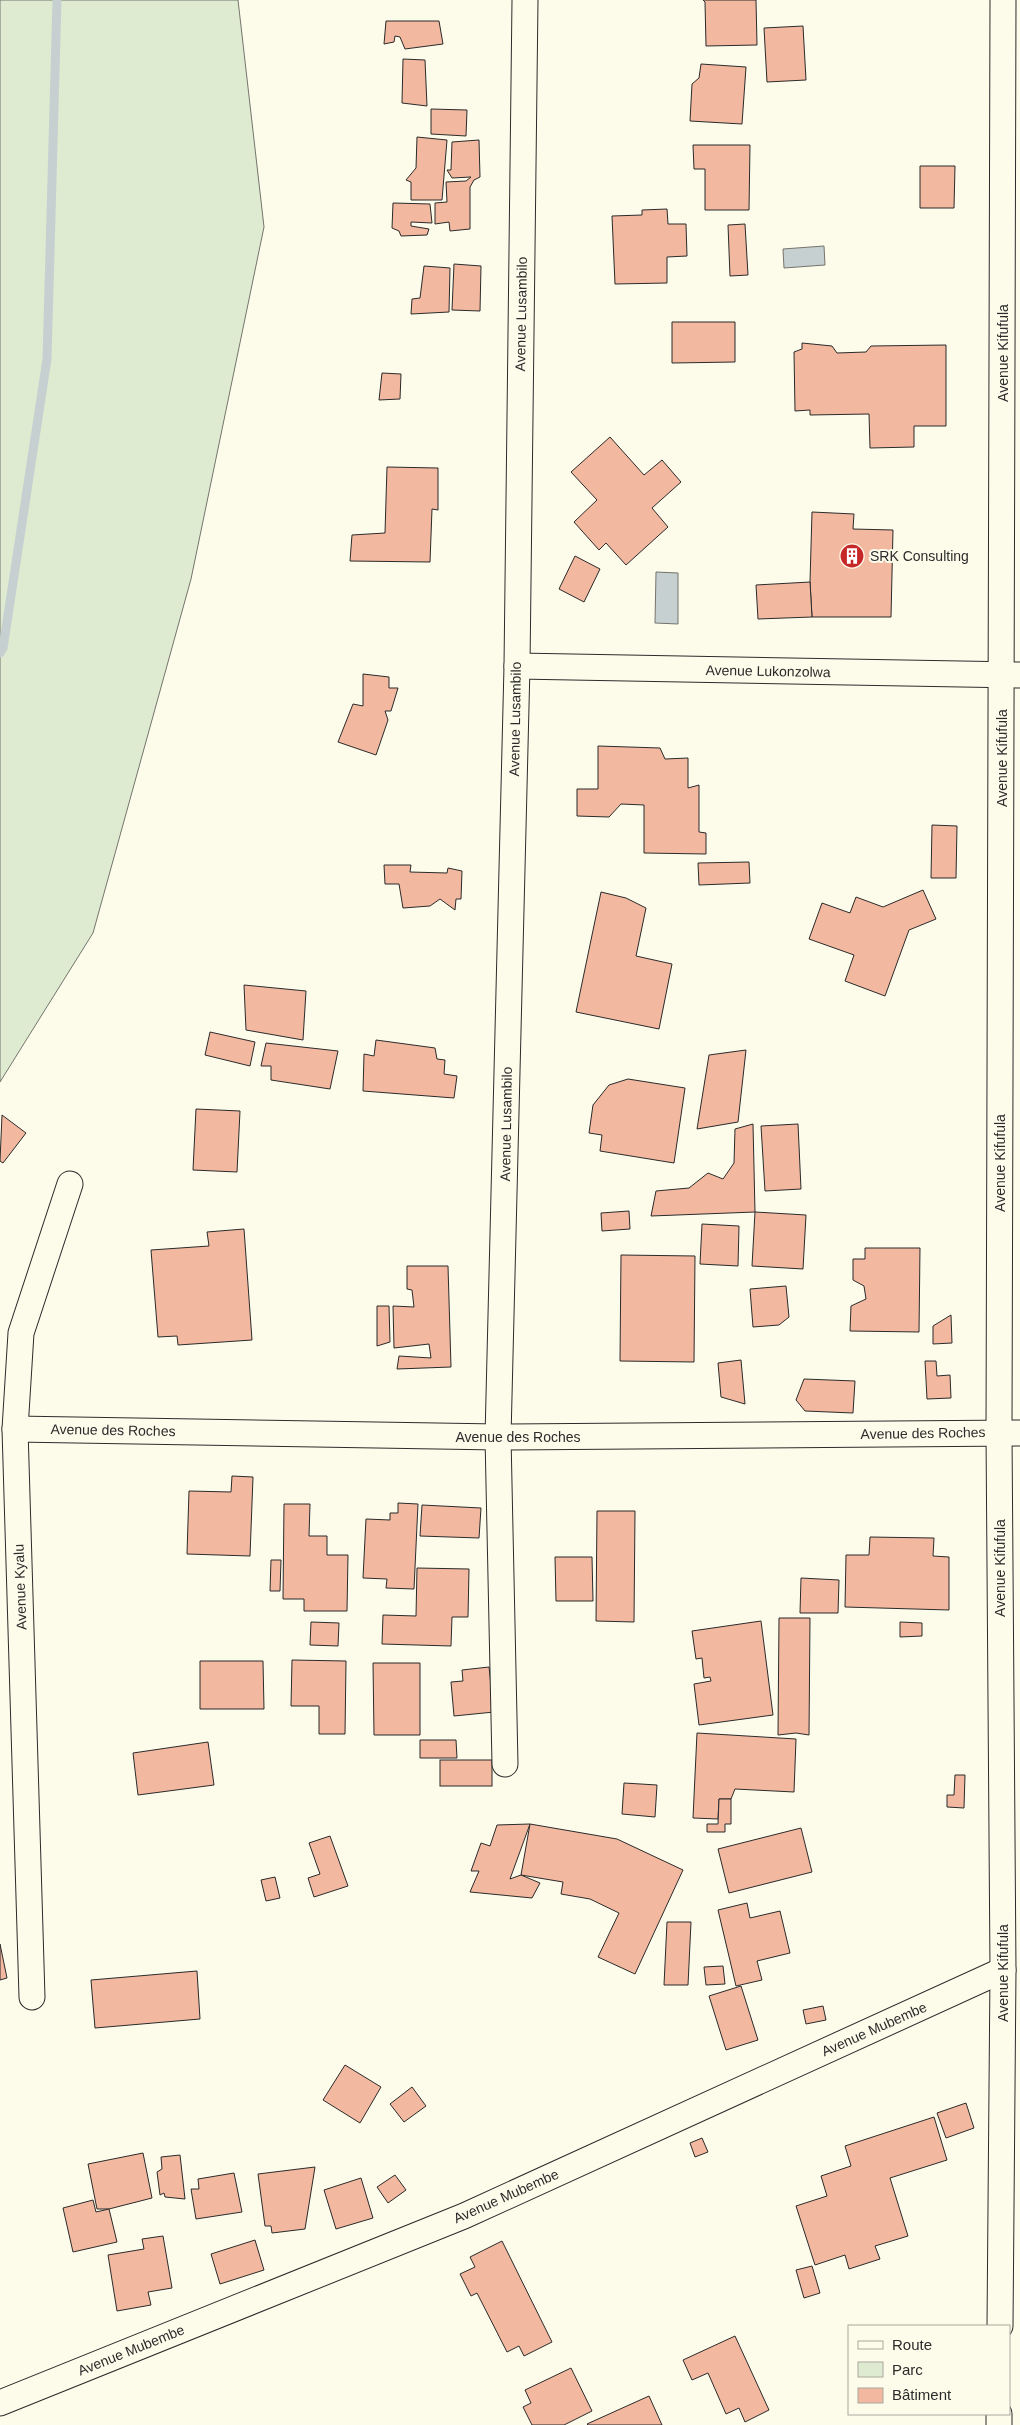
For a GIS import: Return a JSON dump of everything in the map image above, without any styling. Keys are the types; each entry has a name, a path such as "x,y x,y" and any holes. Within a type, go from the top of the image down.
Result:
{"street":[{"name":"Avenue Lusambilo","path":"505,1764 498,1437 517,666 525,0"},
{"name":"Avenue Kifufula","path":"1000,2325 1009,1433 1011,675 1003,0"},
{"name":"Avenue Lukonzolwa","path":"517,666 1011,675"},
{"name":"Avenue Kyalu","path":"32,1997 15,1429 21,1333 70,1184"},
{"name":"Avenue des Roches","path":"15,1429 498,1437 1009,1433"},
{"name":"Avenue Mubembe","path":"0,2403 464,2216 1003,1970"}],"green space":[{"path":"0,0 238,0 264,227 191,579 93,933 0,1082"}],"shaded area":[{"path":"824,246 825,265 784,268 783,249"},
{"path":"656,572 678,573 678,624 655,623"}],"building":[{"path":"703,0 756,0 757,45 706,46 705,2"},
{"path":"386,21 439,21 443,44 405,49 400,37 395,36 394,42 384,44"},
{"path":"803,26 806,80 767,82 764,28"},
{"path":"403,59 425,60 427,106 402,103"},
{"path":"701,64 746,67 742,124 690,121 692,84 699,78"},
{"path":"431,109 467,110 466,136 431,134"},
{"path":"417,137 447,140 442,200 411,200 411,182 406,180 416,168"},
{"path":"479,140 480,177 474,180 470,187 470,229 450,231 449,222 435,224 435,203 447,202 446,182 466,181 471,177 452,178 447,170 451,170 452,142"},
{"path":"693,145 750,145 749,210 705,210 705,169 694,169"},
{"path":"920,166 955,166 954,208 920,208"},
{"path":"393,203 430,204 432,223 411,222 411,226 429,229 427,235 401,236 399,231 392,228"},
{"path":"667,209 668,224 686,224 687,256 667,257 667,283 615,284 612,216 642,215 642,210"},
{"path":"745,224 748,275 730,276 728,225"},
{"path":"454,264 481,266 480,311 452,310"},
{"path":"424,266 450,268 449,312 411,314 412,299 420,298"},
{"path":"672,322 735,322 735,362 672,363"},
{"path":"802,343 832,346 837,353 866,352 871,346 946,345 946,426 914,426 914,447 870,448 869,414 810,415 810,410 795,411 794,352 802,349"},
{"path":"382,373 401,374 400,399 379,400"},
{"path":"610,437 644,475 662,460 681,482 652,508 668,527 626,565 606,543 599,550 574,522 597,500 571,472"},
{"path":"387,467 438,468 438,510 432,509 430,562 350,561 352,535 385,533"},
{"name":"SRK Consulting","path":"812,512 854,514 853,529 893,530 891,617 812,617 810,582"},
{"path":"575,556 600,569 584,602 559,589"},
{"path":"810,582 812,617 758,619 756,585"},
{"path":"363,674 389,677 389,688 398,688 391,711 385,711 388,720 376,755 338,742 353,704 363,706"},
{"path":"598,746 660,748 665,759 688,758 688,788 699,785 699,832 706,833 706,854 644,853 644,805 621,804 609,817 577,816 577,789 598,789"},
{"path":"932,825 957,826 956,878 931,878"},
{"path":"749,862 750,883 699,885 698,863"},
{"path":"384,865 411,865 410,872 447,873 448,868 462,871 461,899 456,899 455,910 440,899 430,906 403,908 399,884 385,884"},
{"path":"923,890 936,919 909,930 885,996 845,981 854,955 809,939 822,903 850,913 856,897 883,907"},
{"path":"601,892 626,898 646,908 636,956 672,964 659,1029 576,1012"},
{"path":"244,985 306,991 303,1040 246,1030"},
{"path":"210,1032 255,1042 250,1066 205,1055"},
{"path":"376,1040 435,1048 437,1059 445,1060 444,1074 457,1076 454,1098 363,1091 364,1054 374,1056"},
{"path":"266,1043 338,1051 330,1089 271,1080 271,1066 261,1066"},
{"path":"746,1050 738,1122 697,1129 709,1055"},
{"path":"628,1079 685,1088 674,1163 600,1151 602,1135 589,1133 593,1105 609,1085"},
{"path":"196,1109 240,1111 237,1172 193,1170"},
{"path":"2,1115 26,1133 3,1163 0,1161"},
{"path":"753,1124 755,1212 651,1216 656,1191 689,1188 708,1173 723,1179 734,1163 735,1129"},
{"path":"798,1124 801,1189 765,1191 761,1126"},
{"path":"629,1211 630,1229 602,1231 601,1213"},
{"path":"755,1212 806,1215 803,1269 752,1266"},
{"path":"702,1224 739,1226 738,1266 700,1264"},
{"path":"244,1229 252,1340 178,1345 177,1336 158,1337 151,1250 209,1246 207,1232"},
{"path":"865,1248 920,1248 919,1332 850,1331 851,1306 866,1299 864,1286 853,1280 853,1259 865,1259"},
{"path":"621,1255 695,1256 694,1362 620,1361"},
{"path":"407,1266 448,1266 451,1367 397,1369 399,1356 431,1358 429,1344 394,1348 393,1306 414,1307 412,1290 407,1289"},
{"path":"786,1286 789,1317 779,1325 753,1327 750,1289"},
{"path":"377,1306 389,1306 390,1342 377,1346"},
{"path":"951,1315 952,1343 933,1344 933,1326"},
{"path":"741,1360 745,1404 721,1397 718,1363"},
{"path":"925,1361 936,1361 937,1376 950,1375 951,1398 927,1399"},
{"path":"804,1379 855,1381 853,1413 805,1411 796,1400"},
{"path":"232,1476 253,1477 250,1556 187,1554 189,1491 231,1492"},
{"path":"398,1503 418,1504 414,1589 386,1588 387,1579 363,1578 366,1519 390,1520 390,1513 398,1513"},
{"path":"284,1504 310,1504 309,1536 327,1536 327,1555 348,1555 347,1611 304,1611 304,1599 283,1599"},
{"path":"422,1505 481,1508 479,1538 420,1536"},
{"path":"597,1511 635,1511 634,1622 596,1621"},
{"path":"870,1537 934,1538 933,1556 949,1557 949,1610 845,1607 846,1555 869,1555"},
{"path":"555,1557 592,1557 593,1601 556,1601"},
{"path":"271,1560 281,1560 280,1591 270,1591"},
{"path":"417,1568 469,1569 468,1617 452,1617 451,1646 382,1644 383,1615 416,1616"},
{"path":"801,1578 839,1580 838,1613 800,1613"},
{"path":"779,1618 810,1618 809,1735 796,1733 778,1735"},
{"path":"761,1621 773,1715 699,1725 694,1684 711,1681 710,1677 704,1678 702,1658 696,1659 692,1631"},
{"path":"311,1622 339,1623 338,1646 310,1645"},
{"path":"900,1622 922,1623 922,1636 900,1637"},
{"path":"292,1660 346,1661 345,1734 319,1734 319,1706 291,1706"},
{"path":"200,1661 263,1661 264,1709 200,1709"},
{"path":"373,1663 420,1663 420,1735 374,1735"},
{"path":"489,1667 494,1712 454,1716 451,1682 463,1681 462,1670"},
{"path":"697,1733 796,1739 794,1792 735,1789 731,1799 719,1799 718,1819 693,1818"},
{"path":"420,1740 456,1740 457,1758 420,1758"},
{"path":"208,1742 214,1785 138,1795 133,1753"},
{"path":"440,1760 492,1760 492,1786 440,1786"},
{"path":"955,1775 965,1775 964,1808 947,1807 947,1795 954,1795"},
{"path":"624,1783 657,1785 655,1817 622,1814"},
{"path":"719,1799 731,1799 731,1824 725,1824 725,1832 707,1832 707,1824 718,1824"},
{"path":"530,1824 510,1879 521,1875 540,1883 532,1898 470,1892 479,1871 471,1871 481,1843 490,1846 497,1825"},
{"path":"530,1824 617,1839 683,1870 635,1974 598,1957 619,1913 590,1899 561,1894 563,1882 521,1875"},
{"path":"801,1828 812,1872 729,1893 718,1849"},
{"path":"330,1836 348,1886 314,1897 308,1878 320,1874 309,1843"},
{"path":"275,1877 280,1898 266,1901 261,1880"},
{"path":"747,1903 750,1918 780,1911 790,1953 757,1961 762,1980 736,1986 718,1910"},
{"path":"667,1922 691,1922 688,1985 664,1985"},
{"path":"0,1944 7,1978 0,1980"},
{"path":"723,1966 725,1984 706,1985 704,1967"},
{"path":"197,1971 200,2019 95,2028 91,1980"},
{"path":"741,1986 758,2040 726,2050 709,1996"},
{"path":"823,2006 826,2020 806,2024 803,2010"},
{"path":"345,2065 381,2087 360,2123 323,2100"},
{"path":"412,2087 426,2106 404,2122 390,2104"},
{"path":"966,2103 974,2128 946,2138 937,2113"},
{"path":"934,2117 947,2160 890,2178 908,2236 875,2246 880,2259 849,2269 845,2255 815,2265 796,2206 827,2196 821,2176 851,2166 845,2146"},
{"path":"702,2138 708,2152 695,2157 690,2143"},
{"path":"143,2153 152,2198 109,2209 97,2209 88,2164"},
{"path":"180,2155 185,2199 165,2197 164,2193 160,2195 157,2172 162,2169 161,2157"},
{"path":"315,2167 305,2229 272,2233 271,2226 265,2226 258,2174"},
{"path":"234,2173 242,2212 196,2219 191,2189 199,2189 198,2179"},
{"path":"395,2175 406,2190 388,2203 377,2187"},
{"path":"361,2178 373,2218 336,2229 324,2190"},
{"path":"93,2200 96,2212 109,2209 117,2242 73,2252 63,2208"},
{"path":"163,2236 172,2288 148,2292 151,2305 117,2311 108,2255 144,2249 142,2239"},
{"path":"255,2240 264,2270 220,2284 211,2254"},
{"path":"502,2241 552,2342 524,2356 519,2346 507,2352 477,2293 471,2296 460,2274 475,2267 470,2257"},
{"path":"812,2266 820,2293 804,2298 796,2270"},
{"path":"735,2336 769,2410 745,2422 739,2408 726,2414 708,2373 692,2380 683,2360"},
{"path":"571,2368 592,2411 564,2425 532,2425 523,2407 531,2403 525,2390"},
{"path":"649,2396 662,2425 587,2424"}],"waterway":[{"path":"0,653 3,648 47,359 57,0"}],"place":[{"name":"SRK Consulting","path":"852,556"}]}
